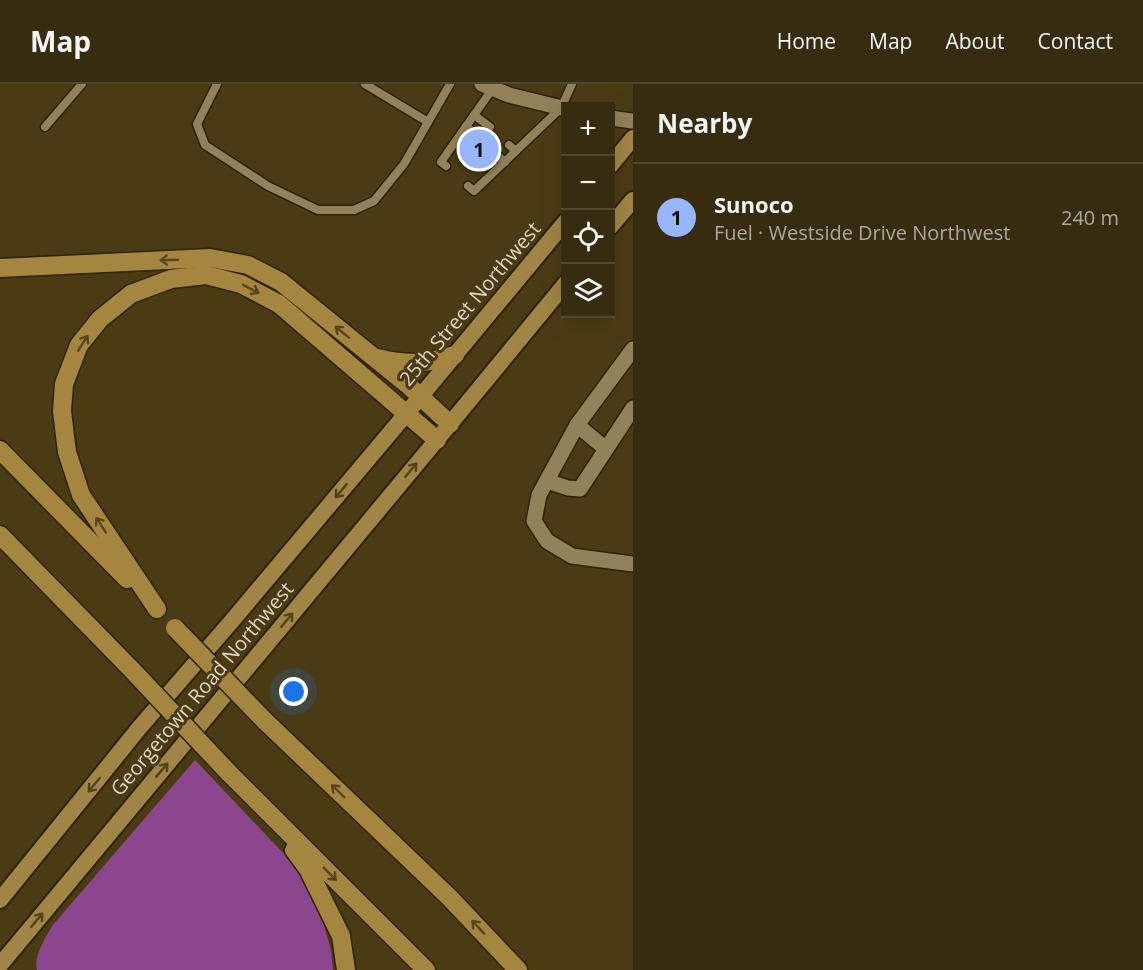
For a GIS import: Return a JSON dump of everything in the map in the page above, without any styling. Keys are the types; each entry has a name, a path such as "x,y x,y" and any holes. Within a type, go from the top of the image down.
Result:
{"highway":[{"path":"615,160 633,138"},
{"path":"615,221 633,200"},
{"name":"25th Street Northwest","path":"406,414 561,227"},
{"path":"0,268 210,258 248,265 281,282 408,386 450,424"},
{"path":"157,609 81,495 67,452 62,411 64,384 79,345 100,319 123,300 131,294 171,279 206,275 241,284 279,304 437,440 561,289"},
{"path":"371,356 413,364 432,362 455,355"},
{"name":"Georgetown Road Northwest","path":"0,900 140,727 406,414"},
{"name":"Georgetown Road Northwest","path":"0,965 437,440"},
{"path":"0,450 265,722 450,898 518,970"},
{"path":"0,535 230,773 426,970"},
{"path":"260,803 308,869 341,936 346,970"}],"street":[{"path":"488,86 510,90 561,108"},
{"path":"615,119 633,121"},
{"path":"633,349 577,425 539,495 534,521 547,541 572,556 633,564"},
{"path":"547,481 568,488 580,489 633,408"},
{"path":"577,425 606,450"}],"lane":[{"path":"45,127 82,84"},
{"path":"217,84 197,124 205,145 268,186 318,210 354,210 374,201 404,164 450,84"},
{"path":"364,84 428,122"},
{"path":"566,102 572,84"},
{"path":"446,166 441,162 474,115 488,86"},
{"path":"468,186 474,191 501,159 561,111"},
{"path":"474,115 490,128"},
{"path":"466,126 478,137"},
{"path":"455,142 464,150"}],"shaded area":[{"path":"195,760 284,854 306,883 321,915 331,950 333,970 37,970 38,953 52,926"}],"place":[{"name":"Sunoco","path":"479,149"}]}
